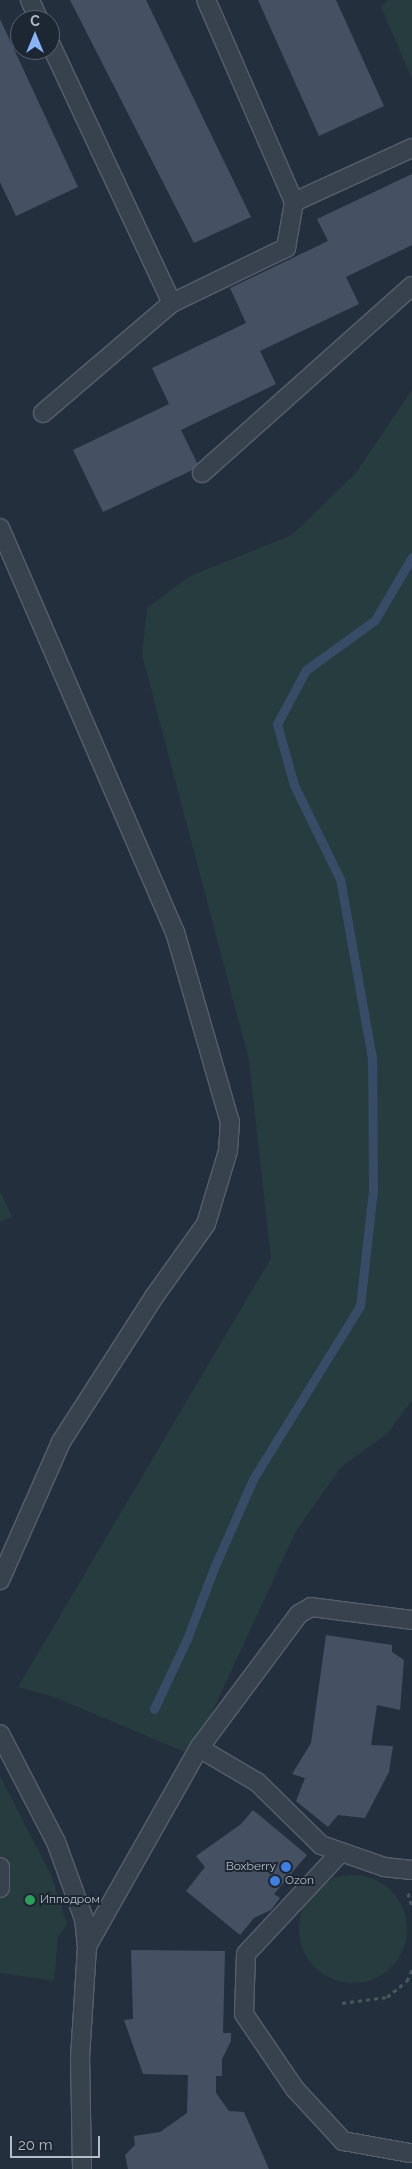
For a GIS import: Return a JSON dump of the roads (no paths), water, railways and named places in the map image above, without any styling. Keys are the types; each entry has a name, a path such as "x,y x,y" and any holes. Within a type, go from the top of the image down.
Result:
{"lane":[{"path":"43,412 172,303 286,248 294,202 206,0"},
{"path":"58,60 172,303"},
{"path":"294,202 412,148"},
{"path":"202,473 412,286"},
{"path":"0,528 175,932 230,1122 228,1151 206,1224 154,1297 61,1442 0,1580"},
{"path":"87,1946 199,1748 299,1614 311,1607 412,1620"},
{"path":"0,1734 56,1842 84,1919 87,1946 80,2058 82,2169"},
{"path":"199,1748 257,1782 321,1844 384,1867 412,1870"},
{"path":"341,1852 246,1954 244,2014 295,2089 343,2141 412,2153"},
{"path":"0,1867 0,1888"}],"waterway":[{"path":"154,1709 187,1639 214,1568 253,1479 360,1306 373,1191 372,1058 340,879 294,785 277,724 306,670 375,620 412,557"}],"place":[{"name":"Boxberry","path":"286,1867"},
{"name":"Ozon","path":"275,1881"},
{"name":"Ипподром","path":"30,1900"}]}
